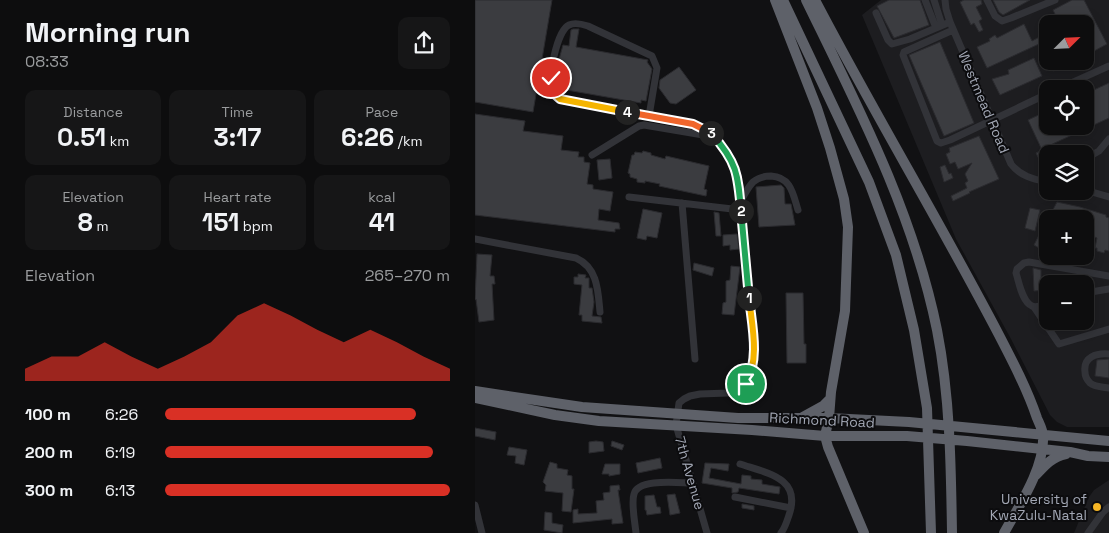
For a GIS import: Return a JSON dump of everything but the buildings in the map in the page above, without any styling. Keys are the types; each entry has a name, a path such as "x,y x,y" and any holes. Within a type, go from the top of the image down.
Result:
{"highway":[{"path":"775,0 831,148 844,199 848,228 847,291 825,436 864,533"},
{"path":"783,0 869,182 895,255 914,330 927,408 931,533"},
{"path":"806,0 890,177 905,215 925,281 937,330 944,377 948,415 952,533"},
{"path":"815,0 869,102 975,290 1033,406 1043,434 1043,449 1034,478 1005,533"},
{"name":"Richmond Road","path":"475,391 581,408 738,418 802,417 909,422 1109,441"},
{"name":"Richmond Road","path":"475,398 599,422 676,425 825,436 907,436 1109,457"},
{"path":"802,417 823,406 830,399"},
{"path":"1034,478 1055,457 1065,454 1088,456"}],"street":[{"path":"925,0 939,26"},
{"path":"934,0 939,26"},
{"name":"Westmead Road","path":"945,0 953,30 1006,154 1015,170 1029,178 1039,180"},
{"path":"987,0 995,16 1002,21 1055,0"},
{"path":"876,13 888,40 892,44 910,39 950,22"},
{"path":"649,116 657,68 653,58 649,54 588,26 578,23 569,24 559,36 551,85 555,96 564,101 693,124 708,130 735,165 754,346 753,368 742,388 737,391 700,394 683,399 679,403 677,413"},
{"path":"953,30 904,52 903,55 937,141 941,143 978,128 991,119 1039,98"},
{"path":"1078,80 1109,66"},
{"path":"592,155 639,126 644,125 715,138"},
{"path":"1094,154 1109,140"},
{"path":"740,206 751,185 758,179 766,176 778,177 786,181 790,186 797,210"},
{"path":"1094,192 1109,197"},
{"path":"629,197 682,203 740,206"},
{"path":"682,203 695,359"},
{"path":"475,239 576,258 583,261 591,269 596,279 600,312"},
{"path":"1109,276 1029,262 1024,263 1017,269 1025,299 1033,307 1059,344 1109,329"},
{"path":"1094,292 1109,289"},
{"path":"1033,307 1039,306"},
{"path":"1109,354 1090,357 1084,368 1085,376 1089,382 1109,388"},
{"name":"7th Avenue","path":"677,413 676,425 707,533"},
{"path":"740,464 775,476 788,485 792,494 791,508 781,533"},
{"path":"636,533 633,500 636,490 641,486 651,483 692,483"},
{"path":"735,497 791,508"},
{"path":"475,505 482,533"},
{"path":"1088,533 1103,512 1109,507"}],"shaded area":[{"path":"881,0 1109,0 1109,427 1067,427 1057,422 1050,415 956,239 862,15"},
{"name":"University of KwaZulu-Natal","path":"1109,480 1109,533 1074,533 1089,497 1094,490"}],"place":[{"name":"University of KwaZulu-Natal","path":"1097,507"}],"route":[{"path":"551,78 552,92 564,101 701,126 708,130 729,155 735,165 738,178 754,346 753,368 746,384"}]}
